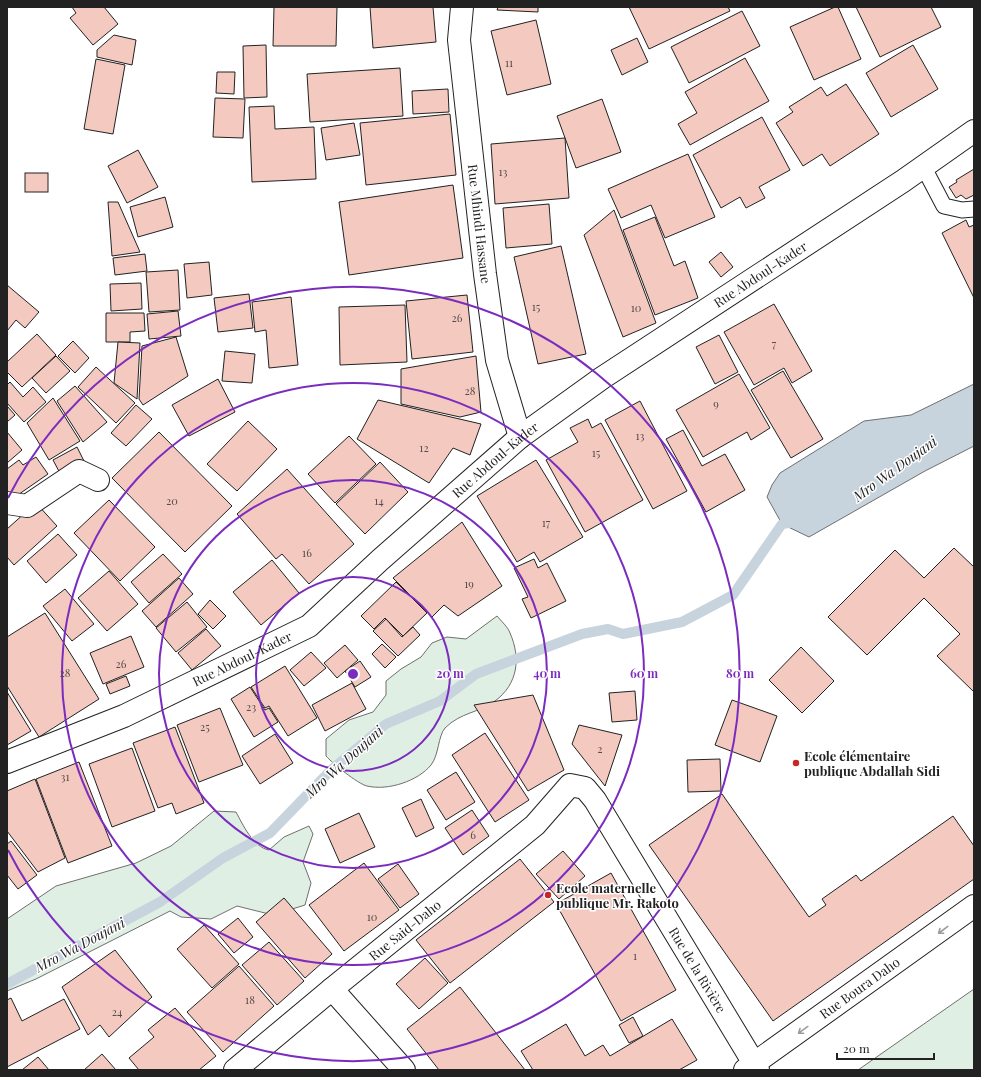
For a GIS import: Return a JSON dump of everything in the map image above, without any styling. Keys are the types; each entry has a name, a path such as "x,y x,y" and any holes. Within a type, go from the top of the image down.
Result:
{"street":[{"name":"Rue Mhindi Hassane","path":"462,7 459,40 486,282 497,360 520,437"},
{"name":"Rue Abdoul-Kader","path":"7,762 124,716 309,626 386,554 520,437 602,378 923,166 974,130"},
{"path":"7,503 27,506 79,472 98,480"},
{"name":"Rue Said-Daho","path":"235,1070 332,989 535,825 570,785"},
{"name":"Rue de la Rivière","path":"570,785 585,788 595,800 752,1068"},
{"name":"Rue Boura Daho","path":"752,1068 974,906"},
{"path":"332,989 404,1070"}],"lane":[{"path":"923,166 944,206 962,210 974,209"}],"green space":[{"path":"497,616 508,629 516,652 513,679 509,687 495,701 457,719 445,728 441,736 434,761 425,771 411,780 393,786 367,786 339,768 326,756 326,739 349,720 373,712 386,695 386,681 401,669 421,657 432,643 447,637 466,639"},
{"path":"214,811 236,812 253,840 258,845 269,850 284,837 309,826 313,834 303,862 311,883 305,905 273,915 237,906 211,919 181,917 170,911 36,979 7,991 7,919 56,886 136,863 171,846"},
{"path":"974,989 974,1070 858,1070"}],"water":[{"path":"974,384 974,446 925,471 809,537 782,524 767,497 772,485 780,473 864,421 911,415"}],"building":[{"path":"72,7 104,7 118,24 93,45 70,18 76,13"},
{"path":"274,7 337,7 336,46 273,46"},
{"path":"370,7 433,7 436,42 373,48"},
{"path":"498,7 538,7 538,12 497,10"},
{"path":"629,7 728,7 730,11 649,49"},
{"path":"838,7 861,59 814,80 790,27"},
{"path":"856,7 931,7 941,27 880,57"},
{"path":"742,11 760,46 689,83 671,47"},
{"path":"536,20 551,84 507,95 491,31"},
{"path":"114,35 136,40 132,65 97,57 97,50"},
{"path":"637,38 648,62 622,75 611,50"},
{"path":"266,45 267,97 244,98 243,46"},
{"path":"913,45 938,89 891,117 866,73"},
{"path":"745,58 769,101 690,145 678,124 697,113 685,92"},
{"path":"96,59 125,65 113,134 84,129"},
{"path":"400,68 403,116 310,122 307,74"},
{"path":"217,72 235,72 234,94 216,93"},
{"path":"846,84 879,134 830,166 822,154 803,166 776,123 793,112 789,107 821,87 827,96"},
{"path":"448,89 449,112 413,114 412,91"},
{"path":"215,98 245,99 243,138 213,137"},
{"path":"602,99 621,152 576,168 557,116"},
{"path":"274,106 275,129 314,127 316,179 252,182 249,107"},
{"path":"450,114 456,175 366,185 360,123"},
{"path":"762,117 790,170 759,187 765,198 746,208 740,197 721,208 693,155"},
{"path":"354,123 360,155 326,160 321,128"},
{"path":"565,138 569,198 495,204 491,144"},
{"path":"138,150 158,187 127,203 108,166"},
{"path":"688,154 715,217 665,238 651,205 621,218 608,189"},
{"path":"974,169 974,195 966,199 961,195 956,198 949,187 957,182 956,180"},
{"path":"25,173 48,173 48,192 25,192"},
{"path":"453,185 463,258 349,275 339,202"},
{"path":"165,197 173,227 138,237 130,207"},
{"path":"108,202 118,202 140,252 112,256"},
{"path":"549,204 552,244 506,248 503,208"},
{"path":"614,210 656,323 623,337 584,235"},
{"path":"655,217 674,266 685,261 698,298 655,315 623,230"},
{"path":"966,220 969,227 974,225 974,298 942,233"},
{"path":"561,246 586,354 538,364 514,257"},
{"path":"721,252 733,267 721,277 709,262"},
{"path":"145,254 147,271 115,275 113,258"},
{"path":"209,262 212,295 187,298 184,264"},
{"path":"178,270 180,310 149,312 146,272"},
{"path":"141,283 142,309 111,311 110,284"},
{"path":"7,285 39,312 25,328 16,320 7,331"},
{"path":"249,294 253,328 218,332 214,298"},
{"path":"467,295 473,352 412,359 406,301"},
{"path":"291,297 298,365 269,368 266,330 255,332 252,302"},
{"path":"774,304 812,371 792,383 784,368 754,385 724,332"},
{"path":"405,305 407,362 340,365 339,307"},
{"path":"178,311 181,336 149,339 147,314"},
{"path":"106,313 144,313 145,331 130,332 130,342 106,342"},
{"path":"37,334 56,355 22,387 7,372 7,362"},
{"path":"719,335 738,372 715,384 696,347"},
{"path":"176,337 188,376 143,405 139,399 142,346"},
{"path":"73,341 89,358 75,373 58,356"},
{"path":"118,342 140,343 137,399 114,383"},
{"path":"225,351 255,354 252,383 222,381"},
{"path":"56,356 70,371 46,393 32,378"},
{"path":"476,356 481,412 460,417 401,404 401,369"},
{"path":"96,367 135,403 116,423 78,387"},
{"path":"783,371 823,439 791,458 751,390"},
{"path":"739,374 770,428 751,440 747,432 703,457 676,410"},
{"path":"218,379 235,412 189,436 172,405"},
{"path":"10,382 23,397 33,387 46,402 24,422 7,403 7,385"},
{"path":"75,386 107,422 83,442 57,401"},
{"path":"53,398 80,441 49,460 27,423"},
{"path":"378,400 481,424 470,455 453,448 429,483 357,439"},
{"path":"640,401 687,491 653,509 605,420"},
{"path":"136,405 152,419 126,446 111,433"},
{"path":"7,406 15,415 7,422"},
{"path":"588,419 592,428 601,423 643,500 585,532 546,460 578,442 570,428"},
{"path":"248,421 277,449 237,491 207,464"},
{"path":"683,430 702,466 725,454 745,490 706,512 666,439"},
{"path":"7,432 22,450 7,463"},
{"path":"159,432 232,506 185,552 112,478"},
{"path":"349,436 376,464 335,503 308,474"},
{"path":"77,447 86,465 62,477 53,460"},
{"path":"36,457 48,474 12,499 7,491 7,469 19,460 23,465"},
{"path":"536,460 583,537 540,562 534,552 517,562 477,496"},
{"path":"380,462 408,492 365,534 336,504"},
{"path":"287,469 354,544 309,584 282,554 276,559 237,514"},
{"path":"109,500 155,547 120,581 74,533"},
{"path":"36,503 57,526 14,565 7,557 7,529"},
{"path":"462,522 502,586 458,616 444,605 432,617 393,578"},
{"path":"58,534 77,555 46,583 27,561"},
{"path":"954,548 974,567 974,692 937,656 960,634 924,598 867,655 828,617 895,550 924,578"},
{"path":"163,554 182,574 149,603 131,582"},
{"path":"534,559 538,568 547,563 566,601 531,618 522,599 528,597 514,568"},
{"path":"272,560 299,593 261,625 233,592"},
{"path":"109,571 138,604 107,631 78,598"},
{"path":"179,578 193,594 156,627 142,611"},
{"path":"396,582 427,613 403,636 385,618 374,629 361,616"},
{"path":"65,589 94,624 72,641 43,606"},
{"path":"210,600 226,616 213,629 198,614"},
{"path":"187,602 207,627 176,652 156,628"},
{"path":"45,613 99,699 39,737 7,686 7,637"},
{"path":"386,619 402,637 413,627 420,635 398,656 373,631"},
{"path":"206,629 221,646 192,670 178,653"},
{"path":"131,636 144,667 103,684 90,653"},
{"path":"382,644 396,657 385,668 372,654"},
{"path":"345,645 358,660 337,678 324,663"},
{"path":"801,647 834,681 802,713 769,680"},
{"path":"311,652 326,668 304,686 290,670"},
{"path":"360,661 371,677 355,687 345,671"},
{"path":"285,666 317,718 288,736 269,706 265,708 251,687"},
{"path":"126,676 130,686 110,694 106,684"},
{"path":"352,683 366,709 325,731 312,705"},
{"path":"250,687 265,710 269,708 278,722 254,737 231,699"},
{"path":"635,691 637,720 612,722 609,693"},
{"path":"7,692 31,731 7,745"},
{"path":"533,695 564,770 528,791 474,705"},
{"path":"732,700 777,716 760,762 715,745"},
{"path":"220,708 243,765 199,782 177,725"},
{"path":"579,725 622,735 605,786 572,744"},
{"path":"175,727 204,803 176,814 172,803 158,808 133,743"},
{"path":"485,733 529,800 495,822 452,755"},
{"path":"275,734 293,763 260,784 242,756"},
{"path":"132,748 155,811 112,827 89,764"},
{"path":"720,759 721,791 688,792 687,760"},
{"path":"79,762 112,846 68,863 36,779"},
{"path":"456,772 475,802 446,820 427,790"},
{"path":"35,779 65,858 38,872 7,831 7,791"},
{"path":"722,794 809,917 826,905 822,899 856,875 861,881 953,816 974,846 974,879 773,1021 649,845"},
{"path":"421,799 434,828 416,837 402,808"},
{"path":"472,810 489,836 463,855 445,828"},
{"path":"359,813 375,847 340,863 325,829"},
{"path":"11,841 37,875 18,889 7,875 7,844"},
{"path":"563,851 585,876 559,899 536,874"},
{"path":"520,859 554,902 450,983 416,940"},
{"path":"364,863 399,910 344,951 309,905"},
{"path":"398,864 419,894 400,908 378,879"},
{"path":"611,873 676,990 621,1021 556,904"},
{"path":"284,898 332,954 305,978 256,922"},
{"path":"238,918 253,937 234,953 218,934"},
{"path":"204,925 239,964 212,988 177,949"},
{"path":"269,942 304,981 277,1005 242,965"},
{"path":"115,950 152,997 109,1037 100,1025 88,1035 62,987"},
{"path":"425,958 448,983 419,1009 396,984"},
{"path":"239,966 274,1006 223,1052 187,1012"},
{"path":"460,987 525,1070 439,1070 407,1029"},
{"path":"11,998 22,1021 64,999 80,1029 7,1067 7,1000"},
{"path":"175,1008 216,1056 199,1070 139,1070 129,1058 154,1037 148,1030"},
{"path":"633,1017 643,1036 629,1043 619,1025"},
{"path":"672,1019 697,1060 679,1070 533,1070 521,1051 566,1024 585,1056 603,1045 610,1056"},
{"path":"102,1054 116,1070 84,1070"},
{"path":"38,1057 49,1070 22,1070"}],"waterway":[{"name":"Mro Wa Doujani","path":"7,984 160,902 223,858 270,833 331,770 386,724 440,701 476,674 582,634 608,629 623,634 682,622 733,595 782,524 795,522"}],"place":[{"name":"Ecole élémentaire publique Abdallah Sidi","path":"796,763"},
{"name":"Ecole maternelle publique Mr. Rakoto","path":"548,895"}]}
